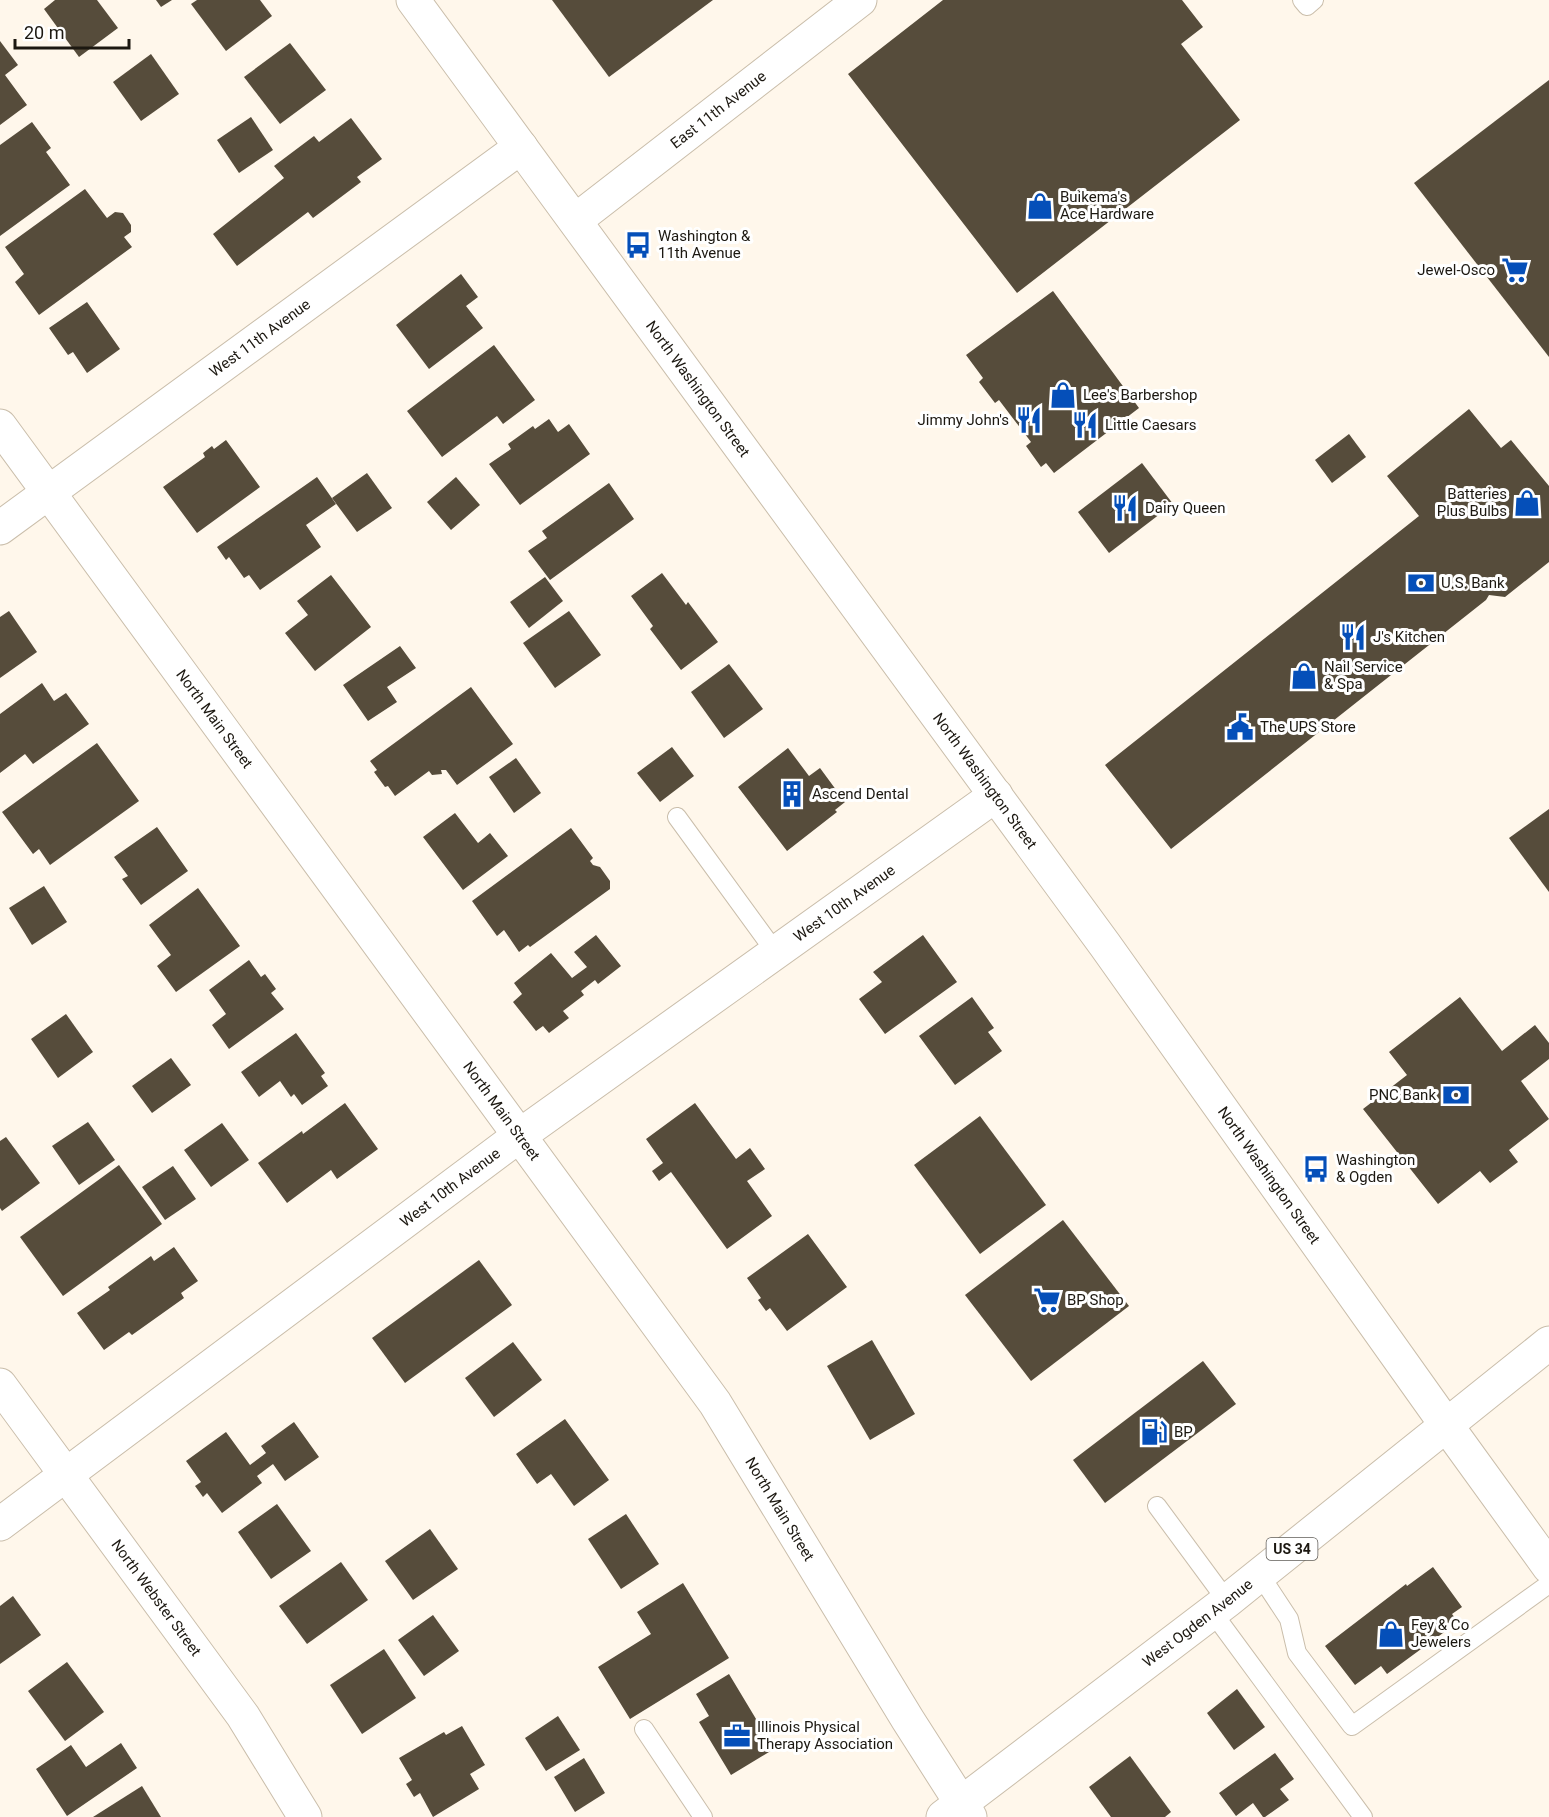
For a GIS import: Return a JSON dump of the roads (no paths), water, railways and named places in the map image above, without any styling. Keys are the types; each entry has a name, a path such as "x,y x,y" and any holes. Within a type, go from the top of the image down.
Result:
{"street":[{"name":"North Washington Street","path":"413,0 1105,945 1549,1567"},
{"name":"East 11th Avenue","path":"576,220 860,0"},
{"name":"West 11th Avenue","path":"0,528 521,147"},
{"name":"North Main Street","path":"0,426 715,1403 908,1720 958,1812"},
{"name":"West 10th Avenue","path":"0,1524 519,1136 996,795"},
{"name":"US 34","path":"1447,1426 1549,1343"},
{"name":"North Webster Street","path":"0,1385 243,1716 305,1817"},
{"name":"West Ogden Avenue","path":"958,1812 1447,1426"}],"lane":[{"path":"1302,0 1307,6 1314,0"},
{"path":"677,817 776,953"},
{"path":"1157,1506 1220,1607 1363,1817"},
{"path":"1260,1575 1289,1619 1297,1653 1352,1726 1549,1584"},
{"path":"644,1729 703,1817"}],"place":[{"name":"Buikema's Ace Hardware","path":"1040,206"},
{"name":"Washington & 11th Avenue","path":"638,245"},
{"name":"Jewel-Osco","path":"1515,270"},
{"name":"Lee's Barbershop","path":"1063,395"},
{"name":"Jimmy John's","path":"1029,420"},
{"name":"Little Caesars","path":"1085,425"},
{"name":"Batteries Plus Bulbs","path":"1527,503"},
{"name":"Dairy Queen","path":"1125,508"},
{"name":"U.S. Bank","path":"1421,583"},
{"name":"J's Kitchen","path":"1353,637"},
{"name":"Nail Service & Spa","path":"1304,676"},
{"name":"The UPS Store","path":"1240,727"},
{"name":"Ascend Dental","path":"792,794"},
{"name":"PNC Bank","path":"1456,1095"},
{"name":"Washington & Ogden","path":"1316,1169"},
{"name":"BP Shop","path":"1047,1300"},
{"name":"BP","path":"1154,1432"},
{"name":"Fey & Co Jewelers","path":"1391,1634"},
{"name":"Illinois Physical Therapy Association","path":"737,1736"}]}
